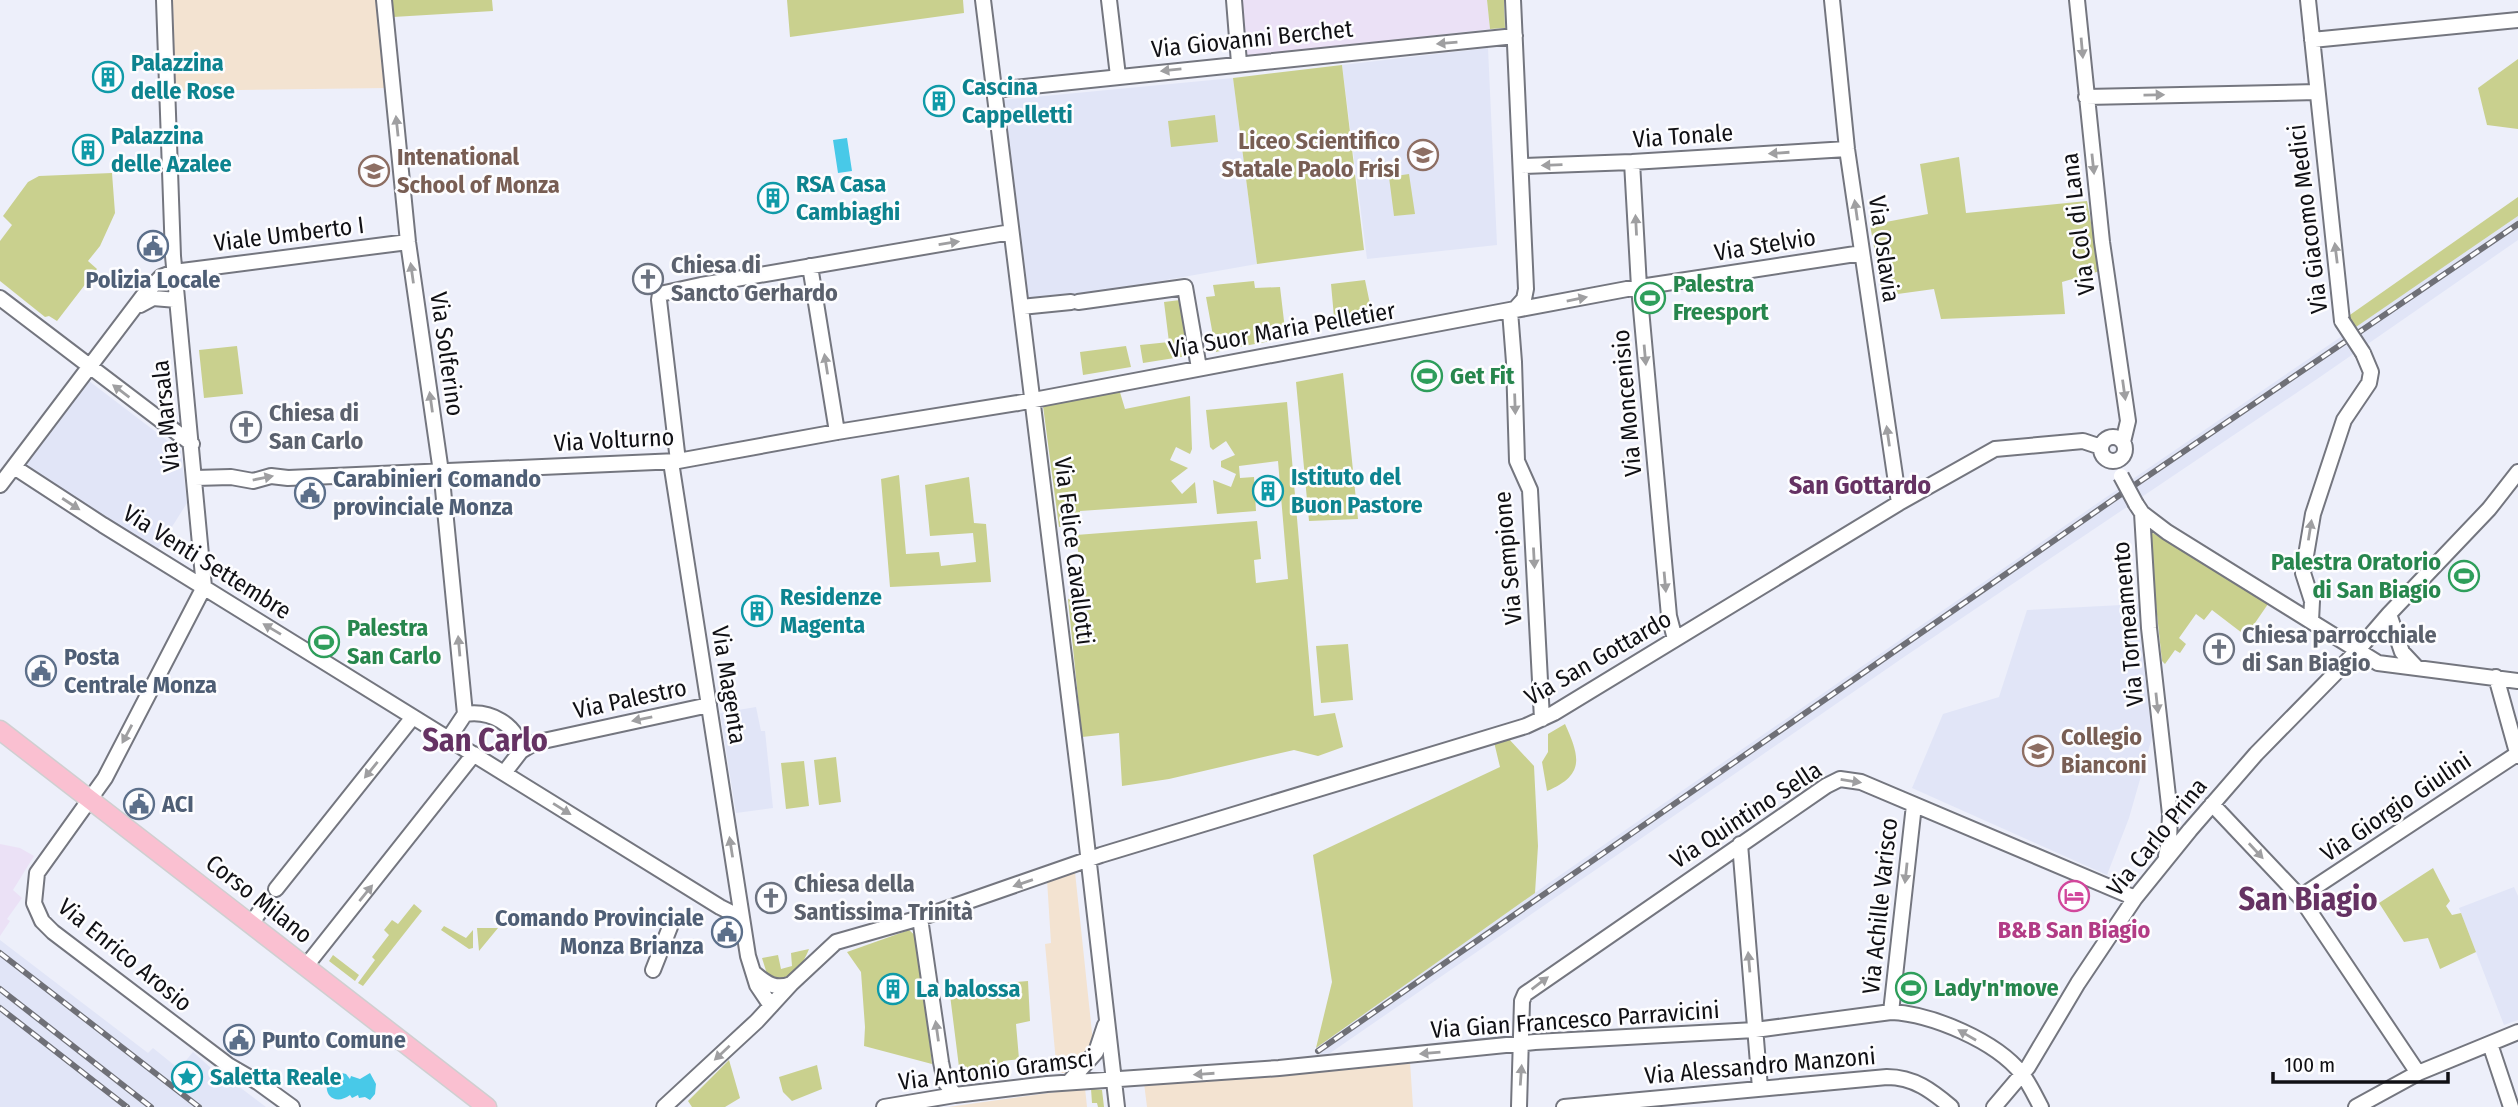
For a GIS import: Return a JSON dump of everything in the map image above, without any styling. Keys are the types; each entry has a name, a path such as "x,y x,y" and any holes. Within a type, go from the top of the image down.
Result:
{"main road":[{"name":"Corso Milano","path":"0,730 487,1107"}],"street":[{"name":"Via Marsala","path":"164,0 174,272 204,587"},
{"name":"Via Solferino","path":"384,0 408,242 441,470 465,714"},
{"name":"Via Felice Cavallotti","path":"983,0 1080,781 1117,1107"},
{"path":"1109,0 1118,76"},
{"path":"1234,0 1239,63"},
{"path":"1510,311 1522,303 1526,289 1513,0"},
{"name":"Via Oslavia","path":"1832,0 1847,149 1899,503"},
{"name":"Via Col di Lana","path":"2077,0 2102,242 2128,421 2123,442"},
{"name":"Via Giacomo Medici","path":"2308,0 2343,321 2363,353 2371,372 2369,383 2344,420 2313,514 2303,573 2312,601 2311,621"},
{"path":"2312,40 2518,20"},
{"name":"Via Giovanni Berchet","path":"994,90 1515,36"},
{"path":"2086,97 2316,92"},
{"name":"Via Tonale","path":"1521,166 1847,149"},
{"name":"Via Moncenisio","path":"1632,162 1639,287 1668,617 1675,639"},
{"path":"837,432 810,266 1011,232"},
{"name":"Viale Umberto I","path":"174,272 408,242"},
{"name":"Via Stelvio","path":"1510,311 1639,287 1862,253"},
{"name":"Via Magenta","path":"771,1006 757,985 750,964 741,915 675,461 659,300 660,294 810,266"},
{"path":"0,485 154,283 174,272"},
{"path":"1021,307 1185,287 1199,368"},
{"path":"0,298 192,444"},
{"path":"134,310 153,298 177,300"},
{"name":"Via Suor Maria Pelletier","path":"1032,400 1510,311"},
{"name":"Via Sempione","path":"1510,311 1517,461 1530,490 1542,719"},
{"name":"Via Volturno","path":"195,478 231,477 253,481 271,476 288,478 675,461 1032,400"},
{"name":"Via San Gottardo","path":"791,984 831,946 1087,860 1542,719 1899,503 1995,449 2082,441 2101,447 2109,438 2118,438 2123,442"},
{"path":"2120,468 2126,449 2123,442"},
{"path":"2101,447 2104,458 2120,468 2139,509 2167,532 2357,652 2378,663 2518,681"},
{"name":"Via Venti Settembre","path":"14,467 504,773"},
{"name":"Via Carlo Prina","path":"1994,1107 2022,1075 2078,983 2135,898 2190,830 2265,745 2357,652 2389,614 2489,509 2518,472"},
{"name":"Via Torneamento","path":"2139,509 2170,814 2169,842 2164,862"},
{"path":"90,799 104,778 204,587"},
{"path":"2389,614 2402,652 2417,668"},
{"path":"2496,677 2518,755"},
{"name":"Via Palestro","path":"521,751 538,742 709,705"},
{"path":"449,738 465,714 484,713 503,722 517,736 521,751 504,773 720,907 741,915"},
{"path":"276,889 414,717"},
{"path":"306,966 474,754"},
{"name":"Via Giorgio Giulini","path":"2300,897 2518,755"},
{"name":"Via Quintino Sella","path":"1523,1044 1522,1001 1525,994 1740,844 1840,779 1861,782 2135,898"},
{"name":"Via Enrico Arosio","path":"90,799 37,873 34,894 41,921 195,1041 292,1107"},
{"path":"2212,804 2300,897 2418,1073"},
{"name":"Via Achille Varisco","path":"1891,1012 1914,805"},
{"path":"2170,814 2190,830"},
{"path":"1740,844 1760,1088"},
{"path":"251,924 263,906"},
{"path":"920,918 941,1062 945,1082 955,1095"},
{"path":"653,970 670,927"},
{"path":"755,974 767,984 781,988 791,984"},
{"path":"664,1107 791,984"},
{"name":"Via Gian Francesco Parravicini","path":"1113,1078 1279,1068 1523,1044 1755,1030 1891,1012 1909,1013 1962,1031 1994,1051 2022,1075"},
{"path":"1069,1082 1096,1052 1107,1020"},
{"path":"2356,1107 2418,1073 2518,1032"},
{"path":"1519,1107 1523,1044"},
{"path":"2490,1044 2511,1107"},
{"path":"2022,1075 2040,1107"},
{"name":"Via Alessandro Manzoni","path":"1564,1107 1622,1105 1760,1088 1892,1077 1922,1085 1951,1107"},
{"name":"Via Antonio Gramsci","path":"884,1107 955,1095 1113,1078"}],"shaded area":[{"path":"173,0 378,0 387,88 174,91"},
{"path":"1242,0 1487,0 1490,29 1247,57"},
{"name":"Liceo Scientifico Statale Paolo Frisi","path":"1488,48 1497,245 1367,259 1342,65"},
{"path":"1233,78 1257,264 1081,295 1029,300 1002,100"},
{"path":"2518,216 2518,240 1904,657 1323,1058 1316,1048 1546,885 2118,489"},
{"path":"89,381 181,451 187,503 158,549 22,466"},
{"name":"Collegio Bianconi","path":"2140,604 2155,727 2129,818 2107,875 1912,788 1943,714 1999,697 2027,610"},
{"path":"756,707 761,731 765,731 773,808 736,813 720,713"},
{"path":"0,844 20,848 34,856 13,890 22,898 7,919 10,921 0,936"},
{"path":"1075,872 1093,1042 1089,1054 1072,1073 1057,1073 1045,944 1051,943 1047,880"},
{"path":"2514,887 2518,896 2518,1020 2504,1025 2459,908"},
{"path":"0,940 148,1053 153,1048 179,1069 193,1052 211,1068 208,1071 229,1087 233,1082 266,1107 0,1107"},
{"path":"1410,1062 1413,1107 1147,1107 1144,1083"},
{"path":"1085,1088 1087,1107 948,1107"}],"green space":[{"path":"391,0 492,0 493,11 393,17"},
{"path":"787,0 963,0 964,13 790,37"},
{"path":"1487,0 1504,0 1505,28 1490,29"},
{"path":"2518,59 2518,129 2487,125 2478,88"},
{"path":"1342,65 1364,250 1257,264 1233,78"},
{"path":"1215,115 1218,142 1171,147 1168,121"},
{"path":"1959,157 1966,213 2087,201 2100,271 2062,282 2065,314 1941,319 1934,289 1883,296 1870,225 1928,214 1920,164"},
{"path":"112,173 115,213 100,246 88,261 97,269 57,321 49,316 45,317 0,281 0,241 12,225 3,216 28,182 39,176"},
{"path":"1409,174 1415,214 1394,216 1389,177"},
{"path":"2518,197 2518,216 2353,329 2347,317"},
{"path":"1365,280 1370,304 1379,314 1378,322 1335,328 1331,284"},
{"path":"1254,281 1255,288 1280,287 1286,338 1239,347 1237,338 1226,340 1228,349 1216,352 1206,297 1215,296 1213,285"},
{"path":"1180,300 1187,356 1143,363 1140,345 1169,342 1164,302"},
{"path":"237,346 243,394 204,398 199,350"},
{"path":"1126,346 1131,367 1083,375 1080,352"},
{"path":"1343,373 1358,519 1309,521 1296,382"},
{"path":"1119,389 1125,409 1190,396 1192,449 1190,454 1176,447 1170,460 1188,468 1171,481 1182,494 1195,482 1197,503 1080,511 1080,524 1059,527 1043,406"},
{"path":"1287,402 1314,716 1335,713 1343,747 1318,756 1294,750 1169,779 1122,786 1119,733 1082,737 1068,599 1084,596 1076,535 1257,521 1261,559 1254,560 1256,583 1288,579 1278,461 1239,466 1240,478 1254,477 1256,511 1217,514 1213,480 1231,487 1236,474 1221,467 1221,461 1235,455 1226,441 1213,450 1210,447 1206,410"},
{"path":"899,475 906,554 939,552 941,566 976,562 973,533 930,536 925,485 969,477 974,523 986,524 991,582 890,587 881,479"},
{"path":"2148,530 2268,604 2246,636 2212,610 2204,620 2196,614 2179,638 2186,644 2180,653 2175,650 2165,664 2162,661"},
{"path":"1348,644 1353,700 1321,703 1316,646"},
{"path":"1565,724 1574,746 1576,764 1568,778 1547,791 1542,762 1548,752 1548,734"},
{"path":"1508,738 1534,766 1538,846 1535,893 1316,1048 1332,982 1313,855 1500,767 1494,742"},
{"path":"836,757 841,802 819,805 814,760"},
{"path":"804,761 809,806 786,809 781,763"},
{"path":"2433,868 2450,901 2446,906 2452,915 2461,913 2476,952 2440,969 2428,938 2404,942 2379,903"},
{"path":"414,904 422,911 363,986 358,983 375,960 372,957 389,935 384,930 392,920 398,924"},
{"path":"444,926 466,938 473,930 473,948 469,949 441,930"},
{"path":"477,928 498,928 479,951"},
{"path":"909,930 918,938 932,1064 864,1046 861,972 847,952"},
{"path":"809,949 800,966 792,974 775,979 767,974 762,958 778,955 781,969 792,966 791,953"},
{"path":"333,955 359,975 355,981 329,961"},
{"path":"1028,981 1030,1021 1016,1024 1019,1059 1003,1061 1003,1073 967,1077 960,1075 949,987"},
{"path":"729,1060 740,1098 725,1107 692,1107 688,1101"},
{"path":"817,1065 822,1089 792,1101 783,1092 779,1077"},
{"path":"1091,1089 1102,1090 1104,1107 1092,1103"}],"water":[{"path":"847,138 852,171 838,173 833,140"},
{"path":"331,1073 346,1074 350,1079 351,1076 360,1079 370,1073 376,1084 375,1094 370,1100 359,1098 358,1095 334,1099 328,1092 328,1080"}],"railway":[{"path":"1318,1051 2114,499 2518,224"},
{"path":"0,953 199,1107"},
{"path":"0,989 151,1107"},
{"path":"0,1008 127,1107"}],"place":[{"name":"Palazzina delle Rose","path":"108,77"},
{"name":"Cascina Cappelletti","path":"939,101"},
{"name":"Palazzina delle Azalee","path":"88,150"},
{"name":"Liceo Scientifico Statale Paolo Frisi","path":"1423,155"},
{"name":"Intenational School of Monza","path":"374,171"},
{"name":"RSA Casa Cambiaghi","path":"773,198"},
{"name":"Polizia Locale","path":"153,246"},
{"name":"Chiesa di Sancto Gerhardo","path":"648,279"},
{"name":"Palestra Freesport","path":"1650,298"},
{"name":"Get Fit","path":"1427,376"},
{"name":"Chiesa di San Carlo","path":"246,427"},
{"name":"Istituto del Buon Pastore","path":"1268,491"},
{"name":"Carabinieri Comando provinciale Monza","path":"310,493"},
{"name":"Palestra Oratorio di San Biagio","path":"2464,576"},
{"name":"Residenze Magenta","path":"757,611"},
{"name":"Palestra San Carlo","path":"324,642"},
{"name":"Chiesa parrocchiale di San Biagio","path":"2219,649"},
{"name":"Posta Centrale Monza","path":"41,671"},
{"name":"Collegio Bianconi","path":"2038,751"},
{"name":"ACI","path":"139,804"},
{"name":"B&B San Biagio","path":"2074,896"},
{"name":"Chiesa della Santissima Trinità","path":"771,898"},
{"name":"Comando Provinciale Monza Brianza","path":"727,932"},
{"name":"Lady'n'move","path":"1911,988"},
{"name":"La balossa","path":"893,989"},
{"name":"Punto Comune","path":"239,1040"},
{"name":"Saletta Reale","path":"187,1077"}],"district":[{"name":"San Gottardo","path":"1860,485"},
{"name":"San Carlo","path":"485,740"},
{"name":"San Biagio","path":"2308,899"}]}
